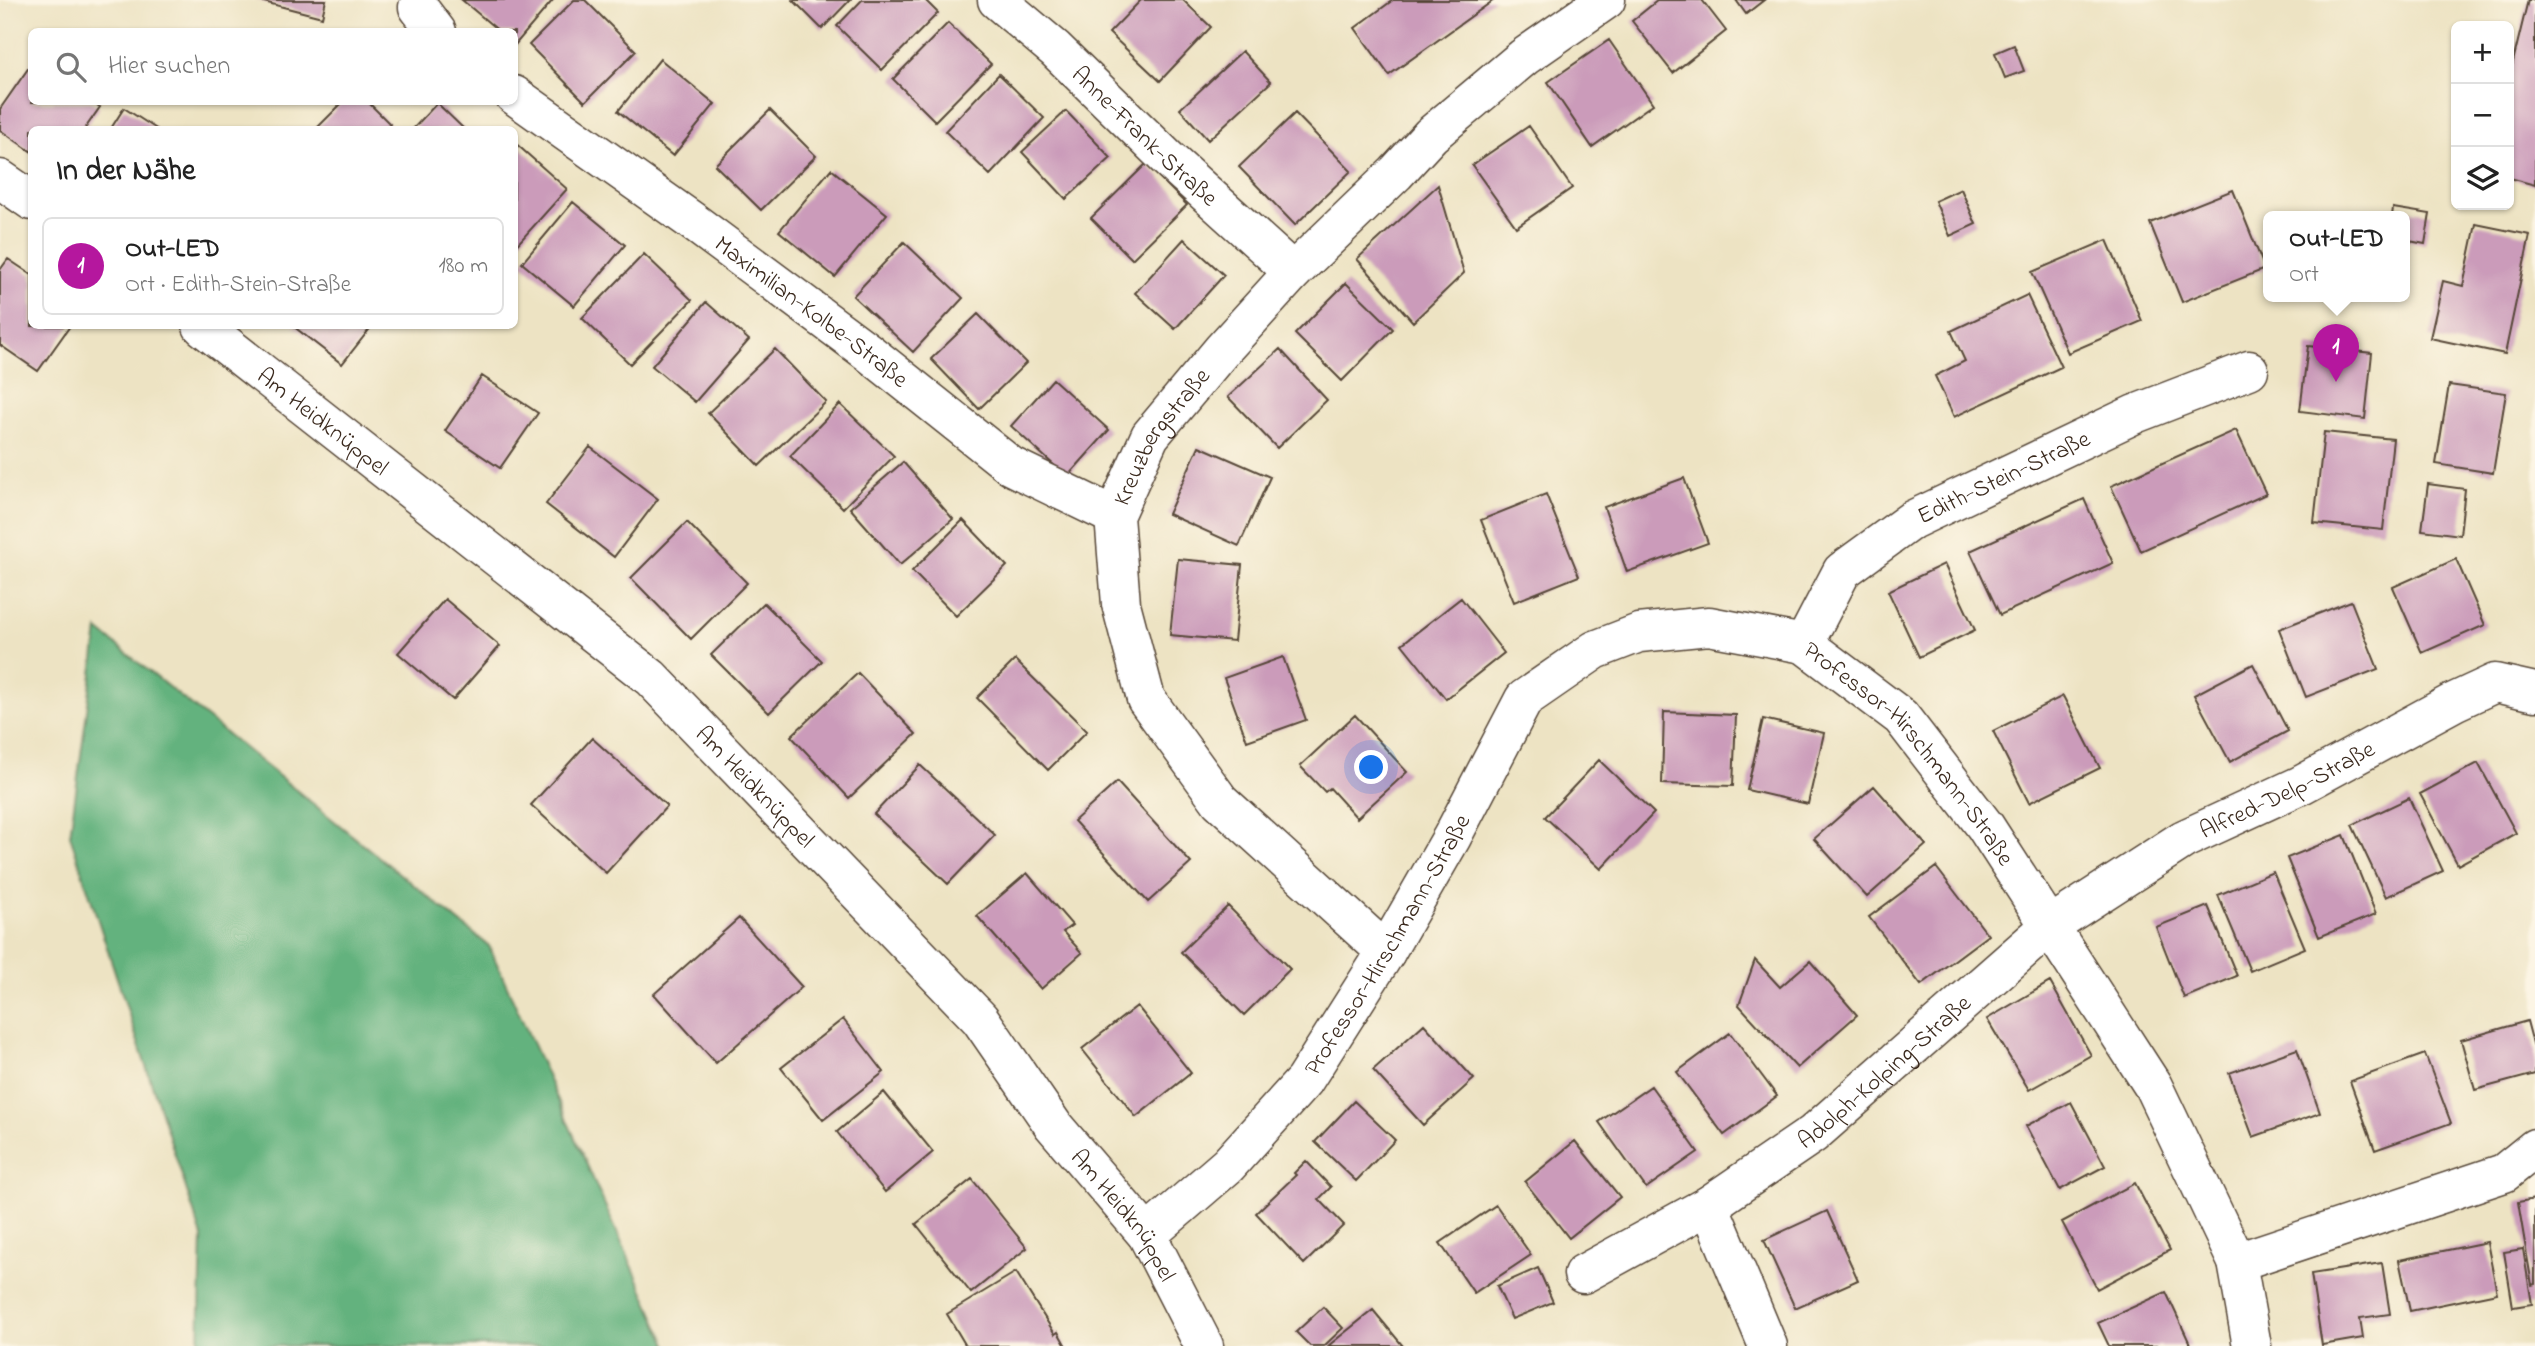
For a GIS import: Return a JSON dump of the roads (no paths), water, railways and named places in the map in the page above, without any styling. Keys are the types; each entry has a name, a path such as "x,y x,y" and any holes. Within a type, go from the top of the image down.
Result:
{"street":[{"name":"Anne-Frank-Straße","path":"997,0 1055,49 1168,159 1293,272"},
{"name":"Kreuzbergstraße","path":"1386,951 1220,802 1146,699 1121,604 1114,516 1150,436 1223,349 1293,272 1396,173 1431,135 1524,57 1606,0"},
{"name":"Maximilian-Kolbe-Straße","path":"518,98 692,221 857,344 1011,466 1114,516"},
{"path":"0,179 28,198"},
{"name":"Am Heidknüppel","path":"206,329 651,678 980,1019 1053,1125 1147,1235 1204,1346"},
{"name":"Edith-Stein-Straße","path":"1804,644 1842,571 1912,520 2135,414 2249,370"},
{"name":"Professor-Hirschmann-Straße","path":"1147,1235 1228,1165 1304,1081 1386,951 1452,837 1524,699 1595,650 1639,633 1709,626 1804,644 1901,717 1985,826 2153,1086 2237,1262 2252,1346"},
{"name":"Alfred-Delp-Straße","path":"2051,925 2184,839 2301,785 2454,702 2494,683 2535,692"},
{"name":"Adolph-Kolping-Straße","path":"1583,1274 1709,1205 1813,1133 2051,925"},
{"path":"2237,1262 2504,1173 2535,1148"},
{"path":"1709,1205 1769,1346"}],"place":[{"name":"Out-LED","path":"2336,382"}]}
